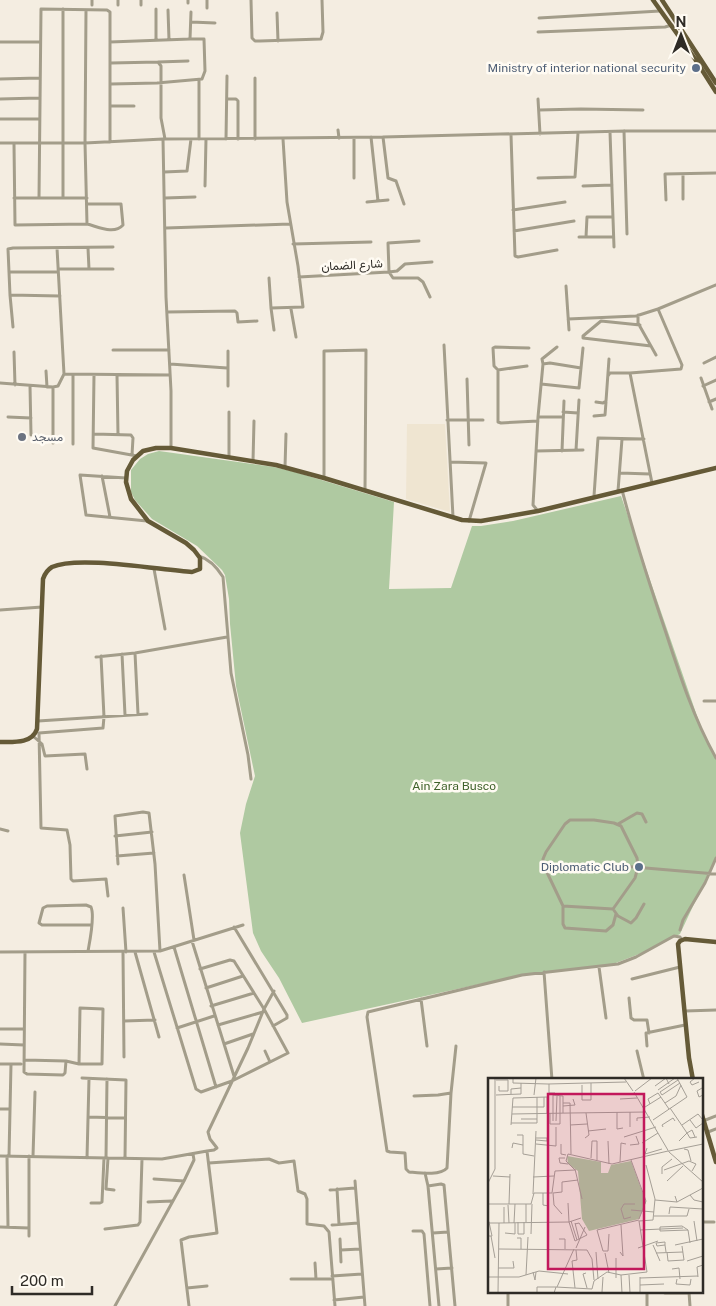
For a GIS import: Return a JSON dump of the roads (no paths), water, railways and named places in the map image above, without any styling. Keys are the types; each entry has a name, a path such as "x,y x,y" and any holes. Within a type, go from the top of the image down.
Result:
{"main road":[{"path":"653,0 672,25 716,92"},
{"path":"662,0 716,83"},
{"path":"0,742 22,741 36,734 44,575 48,569 55,566 98,563 195,572 200,567 199,556 186,543 148,521 130,499 126,488 126,478 131,463 134,456 150,449 171,448 285,467 453,517 481,522 538,511 716,468"},
{"path":"693,1078 678,944 682,940 716,942"},
{"path":"704,1123 716,1162"}],"street":[{"path":"92,0 92,5"},
{"path":"118,0 118,5"},
{"path":"141,0 141,6"},
{"path":"207,0 207,8"},
{"path":"251,0 253,40 278,41 321,39 323,32 322,0"},
{"path":"39,198 39,11 43,9 63,9 109,11 110,142"},
{"path":"63,9 63,198"},
{"path":"86,10 85,142 87,224"},
{"path":"156,10 156,40"},
{"path":"168,10 169,40"},
{"path":"538,18 661,11"},
{"path":"188,39 191,37 191,12"},
{"path":"277,13 278,41"},
{"path":"191,22 215,23"},
{"path":"538,32 665,27 672,25"},
{"path":"110,42 202,38 205,40 205,75 202,79 111,84"},
{"path":"0,42 39,42"},
{"path":"110,63 188,61"},
{"path":"158,62 160,64 161,118 164,139 171,448"},
{"path":"226,139 227,76"},
{"path":"0,79 39,78"},
{"path":"255,78 255,139"},
{"path":"199,80 199,139"},
{"path":"0,99 39,98"},
{"path":"226,99 236,99 238,101 238,139"},
{"path":"538,99 540,134"},
{"path":"110,106 134,106"},
{"path":"539,110 643,110"},
{"path":"0,120 39,119"},
{"path":"338,130 339,138"},
{"path":"0,143 110,142 164,139 371,138 624,131 716,131"},
{"path":"624,131 627,234"},
{"path":"610,132 614,247"},
{"path":"538,178 575,177 578,133"},
{"path":"511,135 515,257 557,250"},
{"path":"383,137 388,178 396,181 404,204"},
{"path":"354,138 354,178"},
{"path":"371,138 378,201"},
{"path":"164,172 187,171 191,139"},
{"path":"205,186 206,139"},
{"path":"271,308 303,307 286,202 283,139"},
{"path":"14,144 14,224 16,226 87,224 113,230 123,225 121,204 87,204"},
{"path":"683,174 683,199"},
{"path":"666,200 665,175 716,174"},
{"path":"583,186 612,185"},
{"path":"165,198 195,197"},
{"path":"14,198 87,198"},
{"path":"367,202 388,200"},
{"path":"513,210 564,202"},
{"path":"586,237 587,217 613,217"},
{"path":"514,231 574,221"},
{"path":"166,228 290,224"},
{"path":"579,237 613,237"},
{"path":"419,241 388,244 389,272 393,278 421,279 430,297"},
{"path":"294,244 371,242"},
{"path":"13,326 8,250 10,248 114,247"},
{"path":"0,383 53,387 58,386 64,374 57,248"},
{"path":"87,248 89,270"},
{"name":"شارع الضمان","path":"299,277 389,272 397,271 405,264 432,262"},
{"path":"9,272 113,269"},
{"path":"269,278 274,330"},
{"path":"568,320 638,315 658,309 716,285"},
{"path":"566,286 569,330"},
{"path":"10,294 60,296"},
{"path":"291,308 296,338"},
{"path":"608,376 610,373 681,369 682,365 658,309"},
{"path":"167,312 235,311 238,322 257,321"},
{"path":"638,315 640,325 656,355"},
{"path":"640,325 601,322 583,338 651,346"},
{"path":"444,345 453,517"},
{"path":"529,348 494,347 494,366 498,370 498,422 563,417"},
{"path":"538,511 533,505 542,359 557,347"},
{"path":"541,384 579,388 583,348"},
{"path":"112,350 169,350"},
{"path":"324,478 324,351 366,350 365,490"},
{"path":"228,351 228,386"},
{"path":"14,352 15,385"},
{"path":"704,363 716,357"},
{"path":"594,416 605,415 609,358"},
{"path":"170,364 228,368"},
{"path":"543,364 582,368"},
{"path":"498,370 528,366"},
{"path":"46,372 47,387"},
{"path":"630,373 652,483"},
{"path":"64,374 170,374"},
{"path":"72,444 73,375"},
{"path":"94,375 93,446 95,449 134,456 132,436 94,434"},
{"path":"117,375 118,435"},
{"path":"700,378 712,408"},
{"path":"467,379 468,445"},
{"path":"703,386 716,380"},
{"path":"30,386 31,435"},
{"path":"53,387 53,443"},
{"path":"709,402 716,399"},
{"path":"562,450 564,400"},
{"path":"576,450 579,400"},
{"path":"596,402 606,401"},
{"path":"229,412 229,457"},
{"path":"563,412 578,412"},
{"path":"8,417 31,418"},
{"path":"447,420 483,420"},
{"path":"253,461 254,421"},
{"path":"285,467 286,434"},
{"path":"594,496 597,440 600,437 644,439"},
{"path":"622,438 620,491 682,679 704,736 716,758"},
{"path":"536,451 583,450"},
{"path":"450,462 486,463 470,521"},
{"path":"620,473 650,474"},
{"path":"126,478 80,475 86,515 148,521"},
{"path":"102,476 110,517"},
{"path":"199,556 216,568 223,577 232,679 248,755 251,779"},
{"path":"154,569 165,629"},
{"path":"0,610 42,607"},
{"path":"96,657 135,653 227,637"},
{"path":"135,653 138,715"},
{"path":"122,654 125,715"},
{"path":"87,769 85,754 44,756 42,744 36,734 104,727 101,656"},
{"path":"704,701 716,701"},
{"path":"38,721 147,714"},
{"path":"39,741 41,828 67,830 70,845 70,879 74,881 106,880 108,896"},
{"path":"118,864 115,816 143,812 149,813 154,853 160,951"},
{"path":"618,824 637,813 642,814 646,822"},
{"path":"613,909 635,878 638,867 637,858 626,833 618,824 594,820 570,820 565,824 542,859 563,906 563,924 567,929 606,931 613,925 616,914"},
{"path":"0,829 8,831"},
{"path":"115,836 152,832"},
{"path":"117,856 154,853"},
{"path":"680,930 716,858"},
{"path":"622,866 716,874"},
{"path":"184,875 193,941 214,1016 234,1077"},
{"path":"613,909 616,914 627,922 634,922 644,904"},
{"path":"88,952 91,925 92,909 86,905 47,906 43,908 39,923 42,925 91,925"},
{"path":"563,906 613,909"},
{"path":"123,908 124,1057"},
{"path":"0,952 154,952 243,925"},
{"path":"234,927 287,1015 286,1018 273,1026"},
{"path":"456,1046 451,1093 447,1168 443,1171 409,1172 406,1169 405,1153 387,1150 367,1015 370,1012 516,976 618,964 630,960 674,936 680,937 682,940"},
{"path":"174,947 216,1087"},
{"path":"25,952 24,1071 26,1074 63,1074 65,1073 66,1061"},
{"path":"135,952 159,1037"},
{"path":"154,952 197,1090 201,1092 232,1082 288,1053 254,993 232,960 200,969"},
{"path":"599,967 606,1018"},
{"path":"632,979 680,967"},
{"path":"544,972 552,1078"},
{"path":"206,988 243,976"},
{"path":"0,1156 166,1159 214,1150 217,1148 210,1139 208,1132 263,1010 274,991"},
{"path":"211,1006 254,993"},
{"path":"629,998 632,1018 634,1020 647,1020 650,1032"},
{"path":"421,999 427,1046"},
{"path":"25,1060 66,1061 79,1064 103,1063 103,1009 80,1008 79,1064"},
{"path":"218,1025 263,1010"},
{"path":"684,1011 716,1010"},
{"path":"178,1028 214,1016"},
{"path":"124,1021 155,1020"},
{"path":"648,1046 645,1035 650,1032 686,1025"},
{"path":"0,1029 24,1029"},
{"path":"224,1044 253,1034"},
{"path":"0,1044 24,1045"},
{"path":"265,1051 270,1062"},
{"path":"637,1051 644,1078"},
{"path":"0,1064 21,1064"},
{"path":"8,1227 11,1064"},
{"path":"82,1078 126,1080 124,1118 125,1158"},
{"path":"87,1158 89,1079"},
{"path":"107,1079 106,1189 114,1190"},
{"path":"29,1236 35,1092"},
{"path":"414,1096 451,1093"},
{"path":"0,1109 10,1109"},
{"path":"704,1121 716,1116"},
{"path":"88,1117 124,1118"},
{"path":"708,1132 716,1129"},
{"path":"190,1306 181,1240 217,1233 207,1151"},
{"path":"115,1306 184,1181 194,1160 193,1154"},
{"path":"91,1203 102,1202 106,1158"},
{"path":"106,1228 138,1225 140,1222 142,1159"},
{"path":"209,1163 270,1159 279,1163 294,1161 298,1191 305,1194 307,1199 307,1224 324,1226 329,1232 335,1306"},
{"path":"425,1172 433,1233 439,1306"},
{"path":"154,1179 184,1181"},
{"path":"355,1181 365,1306"},
{"path":"428,1186 444,1185 455,1306"},
{"path":"330,1190 355,1188"},
{"path":"337,1189 339,1224"},
{"path":"148,1202 173,1200"},
{"path":"704,1222 714,1222"},
{"path":"332,1225 358,1223"},
{"path":"0,1227 29,1228"},
{"path":"413,1231 424,1234 430,1306"},
{"path":"433,1233 448,1232"},
{"path":"340,1239 342,1262"},
{"path":"341,1250 360,1249"},
{"path":"315,1263 316,1279"},
{"path":"436,1269 452,1268"},
{"path":"291,1279 316,1279 362,1274"},
{"path":"187,1288 207,1286"},
{"path":"334,1300 364,1297"}],"place":[{"name":"Ministry of interior national security","path":"696,68"},
{"name":"مسجد","path":"22,437"},
{"name":"Diplomatic Club","path":"639,867"}],"park label":[{"name":"Ain Zara Busco","path":"454,786"}]}
